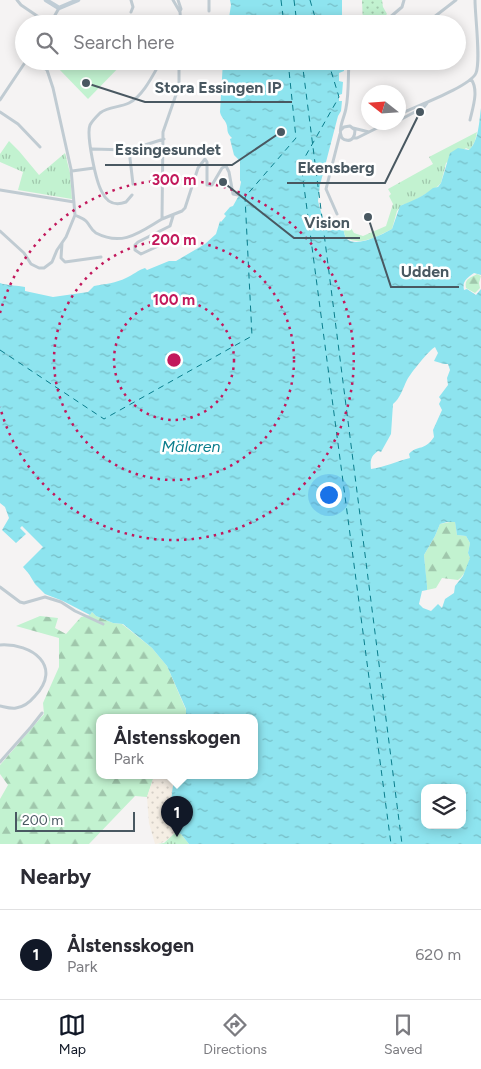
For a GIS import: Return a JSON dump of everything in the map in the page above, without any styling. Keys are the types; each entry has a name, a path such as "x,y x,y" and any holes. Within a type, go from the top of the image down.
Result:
{"street":[{"path":"17,0 36,15"},
{"path":"46,0 59,8"},
{"path":"55,15 59,8 78,0"},
{"path":"131,0 133,7 131,12"},
{"path":"173,0 180,12"},
{"path":"178,0 181,9 180,15"},
{"path":"209,0 209,11"},
{"path":"393,15 402,7 404,0"},
{"path":"437,15 456,0"},
{"path":"406,111 428,102 471,79 475,74 477,68 475,0"},
{"path":"0,100 20,70"},
{"path":"0,231 24,253 32,264 39,268 50,265 66,237 76,214 72,171 47,70"},
{"path":"132,194 126,202 120,204 114,204 106,200 94,168 88,135 90,124 100,113 111,107 128,103 138,96 155,70"},
{"path":"162,219 163,132 179,86 180,70"},
{"path":"337,214 326,189 346,108 348,70"},
{"path":"470,120 476,90 471,79"},
{"path":"406,117 424,107 428,102"},
{"path":"0,112 18,124 40,147"},
{"path":"344,118 355,133 353,138"},
{"path":"341,131 344,127 352,127 369,132"},
{"path":"337,145 373,130"},
{"path":"341,131 342,137 346,140"},
{"path":"92,149 129,150 164,139"},
{"path":"129,150 133,184"},
{"path":"76,214 96,232 119,239 132,237 185,208 198,168 205,159 207,162 208,185 212,185 222,168 226,166 233,194 238,195"},
{"path":"72,171 94,168"},
{"path":"0,190 74,202"},
{"path":"167,242 141,254 134,250 138,242 170,226 173,215"},
{"path":"62,242 62,258 65,262 101,257"},
{"path":"0,587 20,602 24,603 45,597 61,602 103,624"},
{"path":"0,646 12,646 33,651 43,662 47,671 45,684 28,704 15,708 0,706"},
{"path":"0,762 32,727 42,713"}],"green space":[{"path":"362,0 382,0 386,15 363,15"},
{"path":"60,70 116,70 88,99"},
{"path":"477,132 470,150 466,148 446,163 441,183 437,187 412,202 402,205 397,211 392,229 364,241 346,238 342,226 348,223 354,233 363,236 386,226 393,204 388,189 433,164 429,157"},
{"path":"9,141 39,175 65,153 70,173 72,199 18,190 23,172 0,162 0,154"},
{"path":"477,274 481,276 480,288 475,293 466,288 466,283 468,279"},
{"path":"455,521 457,535 466,536 470,543 468,553 470,558 467,567 463,576 458,580 442,578 436,588 427,590 424,555 440,524"},
{"path":"92,612 96,616 113,623 122,624 152,648 167,666 186,714 96,714 96,779 153,779 147,797 135,796 89,844 0,844 0,799 8,785 0,774 0,765 44,714 43,703 59,667 59,638 16,626 40,616 58,618 55,628 66,634 81,617 90,615"},
{"path":"176,832 181,834 189,844 158,844 164,843"}],"sand":[{"path":"153,779 174,779 170,805 176,832 162,843 155,844 149,823 147,797"}],"water":[{"path":"230,0 342,0 342,15 229,15"},
{"name":"Mälaren","path":"222,70 344,70 339,73 339,81 343,82 342,94 339,95 339,101 342,101 341,111 338,116 320,185 318,201 323,219 333,227 342,226 346,238 356,242 369,240 392,229 400,206 438,187 450,153 458,148 469,150 475,141 481,108 481,275 474,273 469,276 464,284 464,290 467,289 476,295 481,289 481,844 189,844 181,834 176,832 174,824 171,804 174,779 258,779 258,714 186,714 186,709 167,666 152,648 123,624 113,623 96,616 92,612 90,615 45,594 23,567 43,547 22,526 20,528 26,534 16,543 2,530 9,518 5,507 0,503 0,283 25,287 25,291 53,297 88,292 94,286 118,281 142,269 145,268 147,270 169,261 176,261 205,244 216,234 220,221 226,216 224,214 233,206 238,197 241,182 240,161 234,155 230,139 232,138 220,112","holes":["435,347 438,353 434,361 448,364 450,370 447,378 448,385 439,397 441,400 439,404 442,410 433,430 434,437 427,445 412,451 409,454 410,458 371,469 372,457 378,451 381,452 391,434 393,404 412,373","455,522 457,535 466,536 470,543 468,553 470,558 463,576 455,586 454,593 445,599 442,608 438,604 431,611 419,604 422,591 427,590 424,555 440,524"]}],"ferry route":[{"path":"281,0 283,15"},
{"path":"294,0 296,15"},
{"path":"310,0 314,15"},
{"path":"0,350 104,419 252,336 245,197 296,138 289,70"},
{"path":"303,70 402,844"},
{"path":"331,70 339,97 301,164 391,844"}],"place":[{"name":"Stora Essingen IP","path":"86,83"},
{"name":"Ekensberg","path":"420,112"},
{"name":"Essingesundet","path":"281,132"},
{"name":"Vision","path":"223,182"},
{"name":"Udden","path":"368,217"},
{"name":"Ålstensskogen","path":"177,837"}]}
